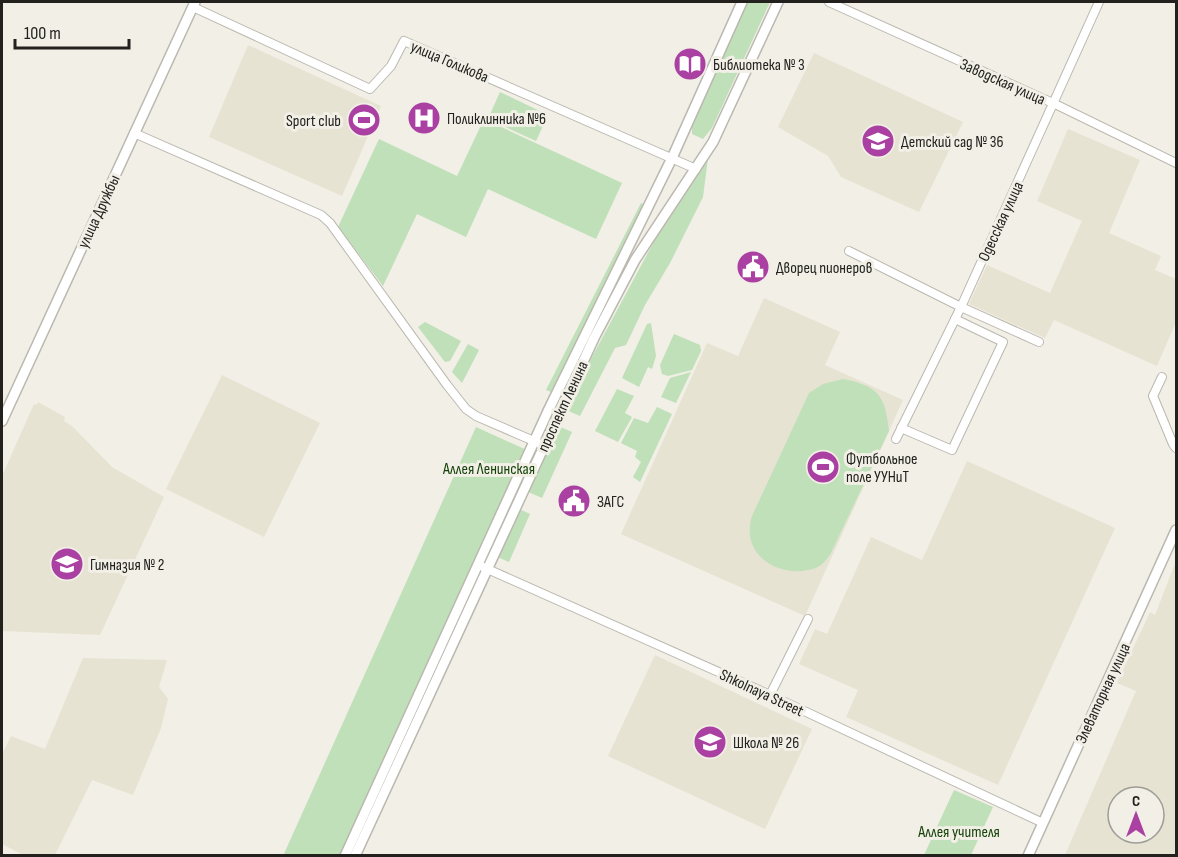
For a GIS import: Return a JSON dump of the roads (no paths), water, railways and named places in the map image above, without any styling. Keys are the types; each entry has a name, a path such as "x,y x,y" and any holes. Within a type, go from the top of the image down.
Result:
{"main road":[{"name":"проспект Ленина","path":"355,855 539,443 742,2"},
{"name":"проспект Ленина","path":"539,443 622,282 713,142 778,2"},
{"name":"улица Дружбы","path":"2,421 194,4"},
{"name":"Элеваторная улица","path":"1028,855 1176,530"},
{"name":"проспект Ленина","path":"345,855 483,567"}],"street":[{"name":"Заводская улица","path":"829,2 1055,104 1176,163"},
{"name":"Одесская улица","path":"896,439 961,307 1100,2"},
{"name":"улица Голикова","path":"194,4 370,89 391,66 404,41 696,169"},
{"path":"134,133 321,214 330,223 466,409 476,416 539,443"},
{"path":"849,251 961,307 1039,342"},
{"path":"901,428 952,450 1003,342 955,319"},
{"path":"1162,377 1153,396 1176,448"},
{"name":"Shkolnaya Street","path":"483,567 770,695 1043,823"},
{"path":"770,695 808,619"}],"place":[{"name":"Библиотека № 3","path":"690,64"},
{"name":"Поликлинника №6","path":"424,118"},
{"name":"Sport club","path":"364,120"},
{"name":"Детский сад № 36","path":"878,141"},
{"name":"Дворец пионеров","path":"753,267"},
{"name":"Футбольное поле УУНиТ","path":"823,467"},
{"name":"ЗАГС","path":"574,501"},
{"name":"Гимназия № 2","path":"67,564"},
{"name":"Школа № 26","path":"710,742"}],"park label":[{"name":"Аллея Ленинская","path":"489,468"},
{"name":"Аллея учителя","path":"959,831"}]}
